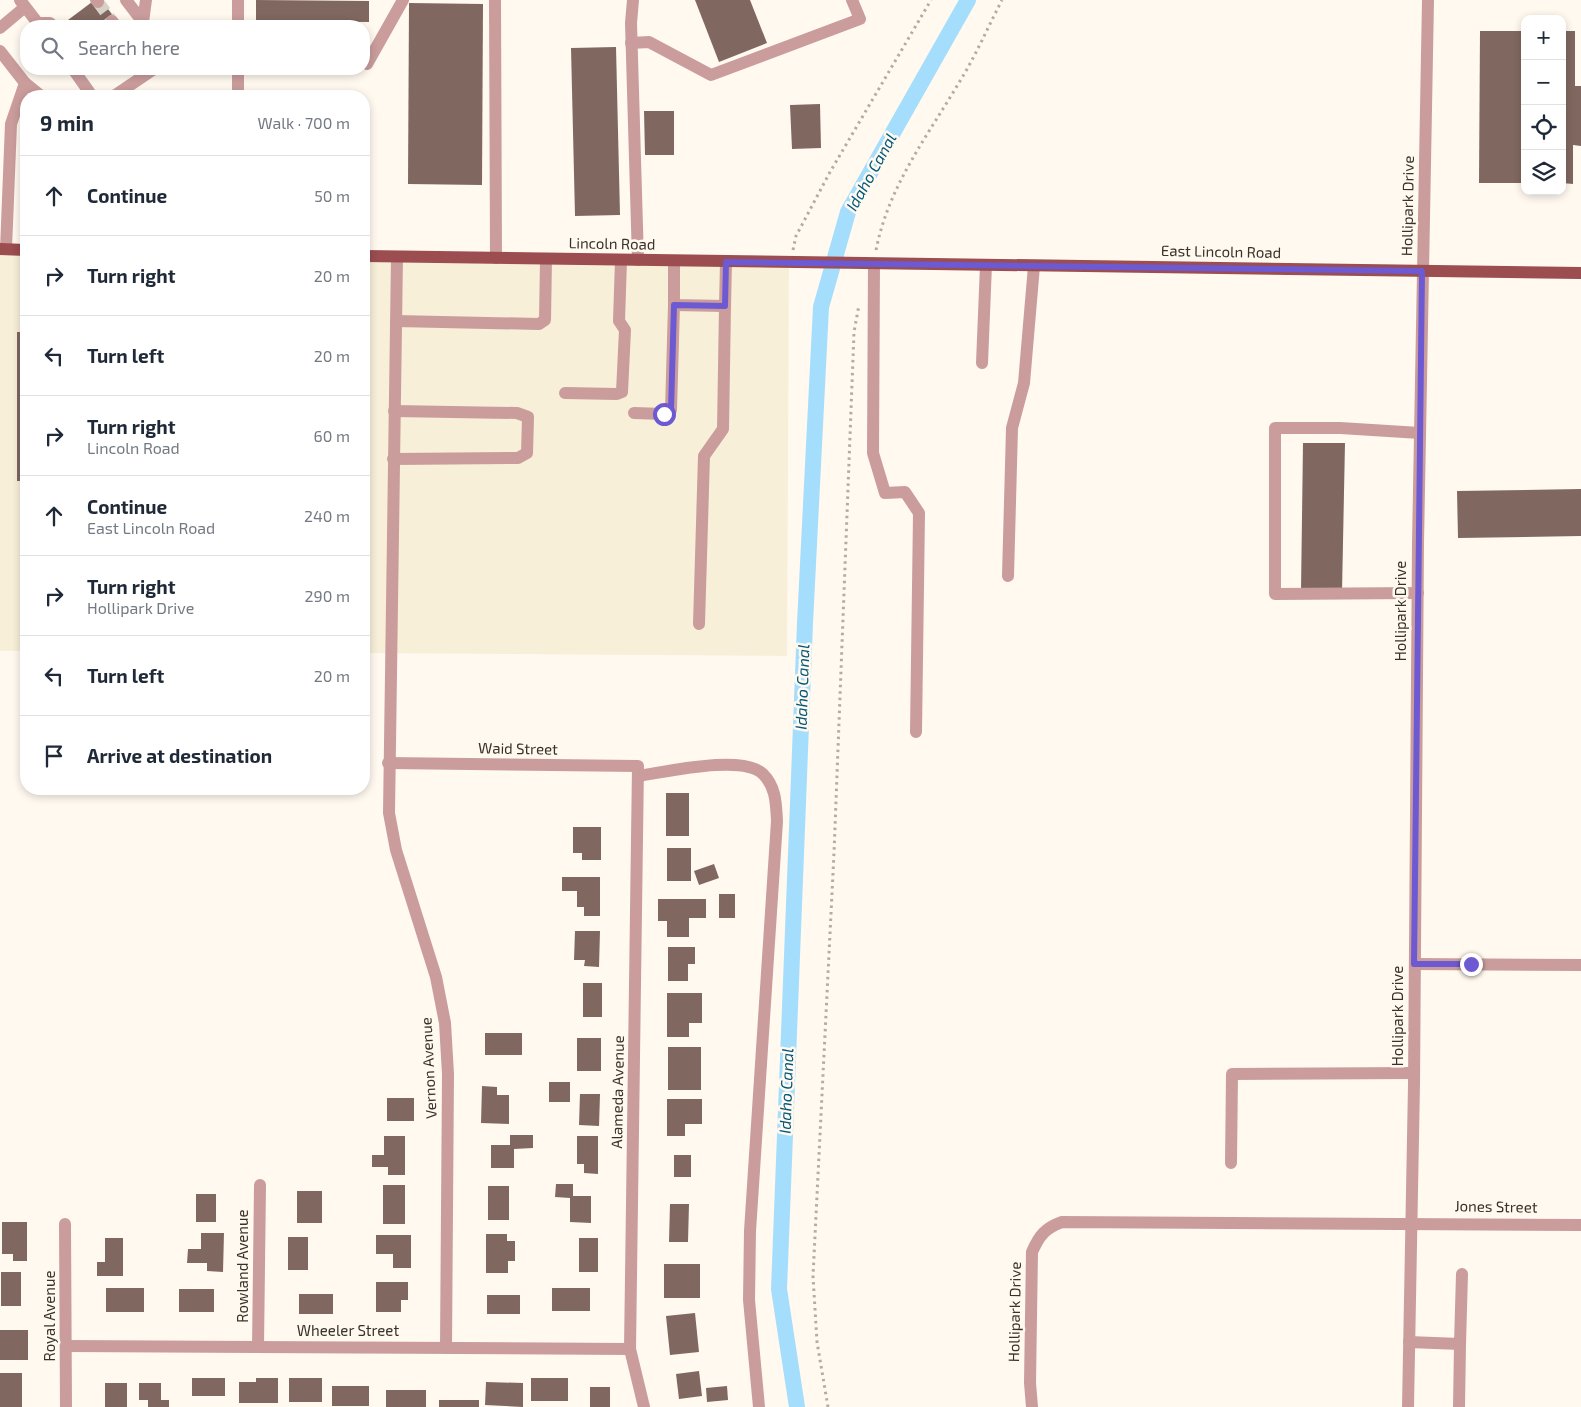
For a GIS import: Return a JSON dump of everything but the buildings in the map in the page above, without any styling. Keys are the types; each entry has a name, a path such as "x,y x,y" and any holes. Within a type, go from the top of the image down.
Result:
{"main road":[{"path":"3,249 20,250"},
{"name":"Lincoln Road","path":"370,256 860,264"},
{"name":"East Lincoln Road","path":"860,264 1581,273"}],"street":[{"path":"126,0 142,20"},
{"path":"145,20 146,0"},
{"path":"238,0 238,20"},
{"path":"370,59 403,0"},
{"path":"495,0 496,258"},
{"path":"633,0 631,43 638,260"},
{"path":"631,43 649,42 711,76 860,19 852,0"},
{"name":"Hollipark Drive","path":"1408,1407 1414,1074 1422,271 1428,0"},
{"path":"0,28 22,3 35,20"},
{"path":"0,51 25,83 34,90"},
{"path":"77,75 88,90"},
{"path":"123,90 145,75"},
{"path":"238,75 238,90"},
{"path":"22,90 25,83"},
{"path":"3,249 6,123 20,94"},
{"name":"Vernon Avenue","path":"397,257 388,763 389,813 396,850 436,977 445,1023 448,1074 446,1348"},
{"path":"396,321 539,324 545,320 546,259"},
{"path":"565,393 617,394 622,392 625,330 619,321 621,260"},
{"path":"634,413 664,414 671,410 674,261"},
{"path":"699,624 704,456 723,429 726,262"},
{"path":"874,264 872,453 885,494 905,492 919,513 916,732"},
{"path":"982,363 986,266"},
{"path":"1008,576 1012,428 1024,383 1034,266"},
{"path":"674,305 725,306"},
{"path":"394,411 517,413 528,417 527,452 518,458 394,459"},
{"path":"1418,593 1275,594 1275,428 1340,428 1420,433"},
{"name":"Waid Street","path":"388,763 638,766 638,776"},
{"path":"638,776 726,764 748,766 762,773 775,792 777,821 750,1231 749,1300 759,1407"},
{"name":"Alameda Avenue","path":"638,776 630,1349 644,1407"},
{"path":"1414,964 1581,965"},
{"path":"1231,1163 1232,1074 1414,1074"},
{"name":"Rowland Avenue","path":"258,1347 260,1185"},
{"name":"Hollipark Drive","path":"1032,1407 1030,1383 1032,1252 1039,1237 1047,1228 1062,1222 1074,1221 1411,1222"},
{"name":"Jones Street","path":"1411,1222 1581,1225"},
{"name":"Royal Avenue","path":"65,1224 66,1407"},
{"path":"1459,1407 1462,1274"},
{"path":"1409,1342 1460,1344"},
{"name":"Wheeler Street","path":"66,1346 630,1349"}],"path":[{"path":"794,263 796,236 830,172 931,0"},
{"path":"874,264 881,228 891,196 983,41 1002,0"},
{"path":"828,1407 817,1342 813,1276 817,1178 835,834 854,332 858,306 864,299 874,297"}],"shaded area":[{"path":"0,249 20,250 20,651 0,651"},
{"path":"370,256 789,263 787,656 370,653"}],"waterway":[{"name":"Idaho Canal","path":"797,1407 779,1289 805,623 821,307 848,212 968,0"}],"tunnel":[{"path":"98,2 111,20"}],"route":[{"path":"664,414 671,410 674,305 725,306 726,262 1422,271 1414,964 1471,964"}]}
